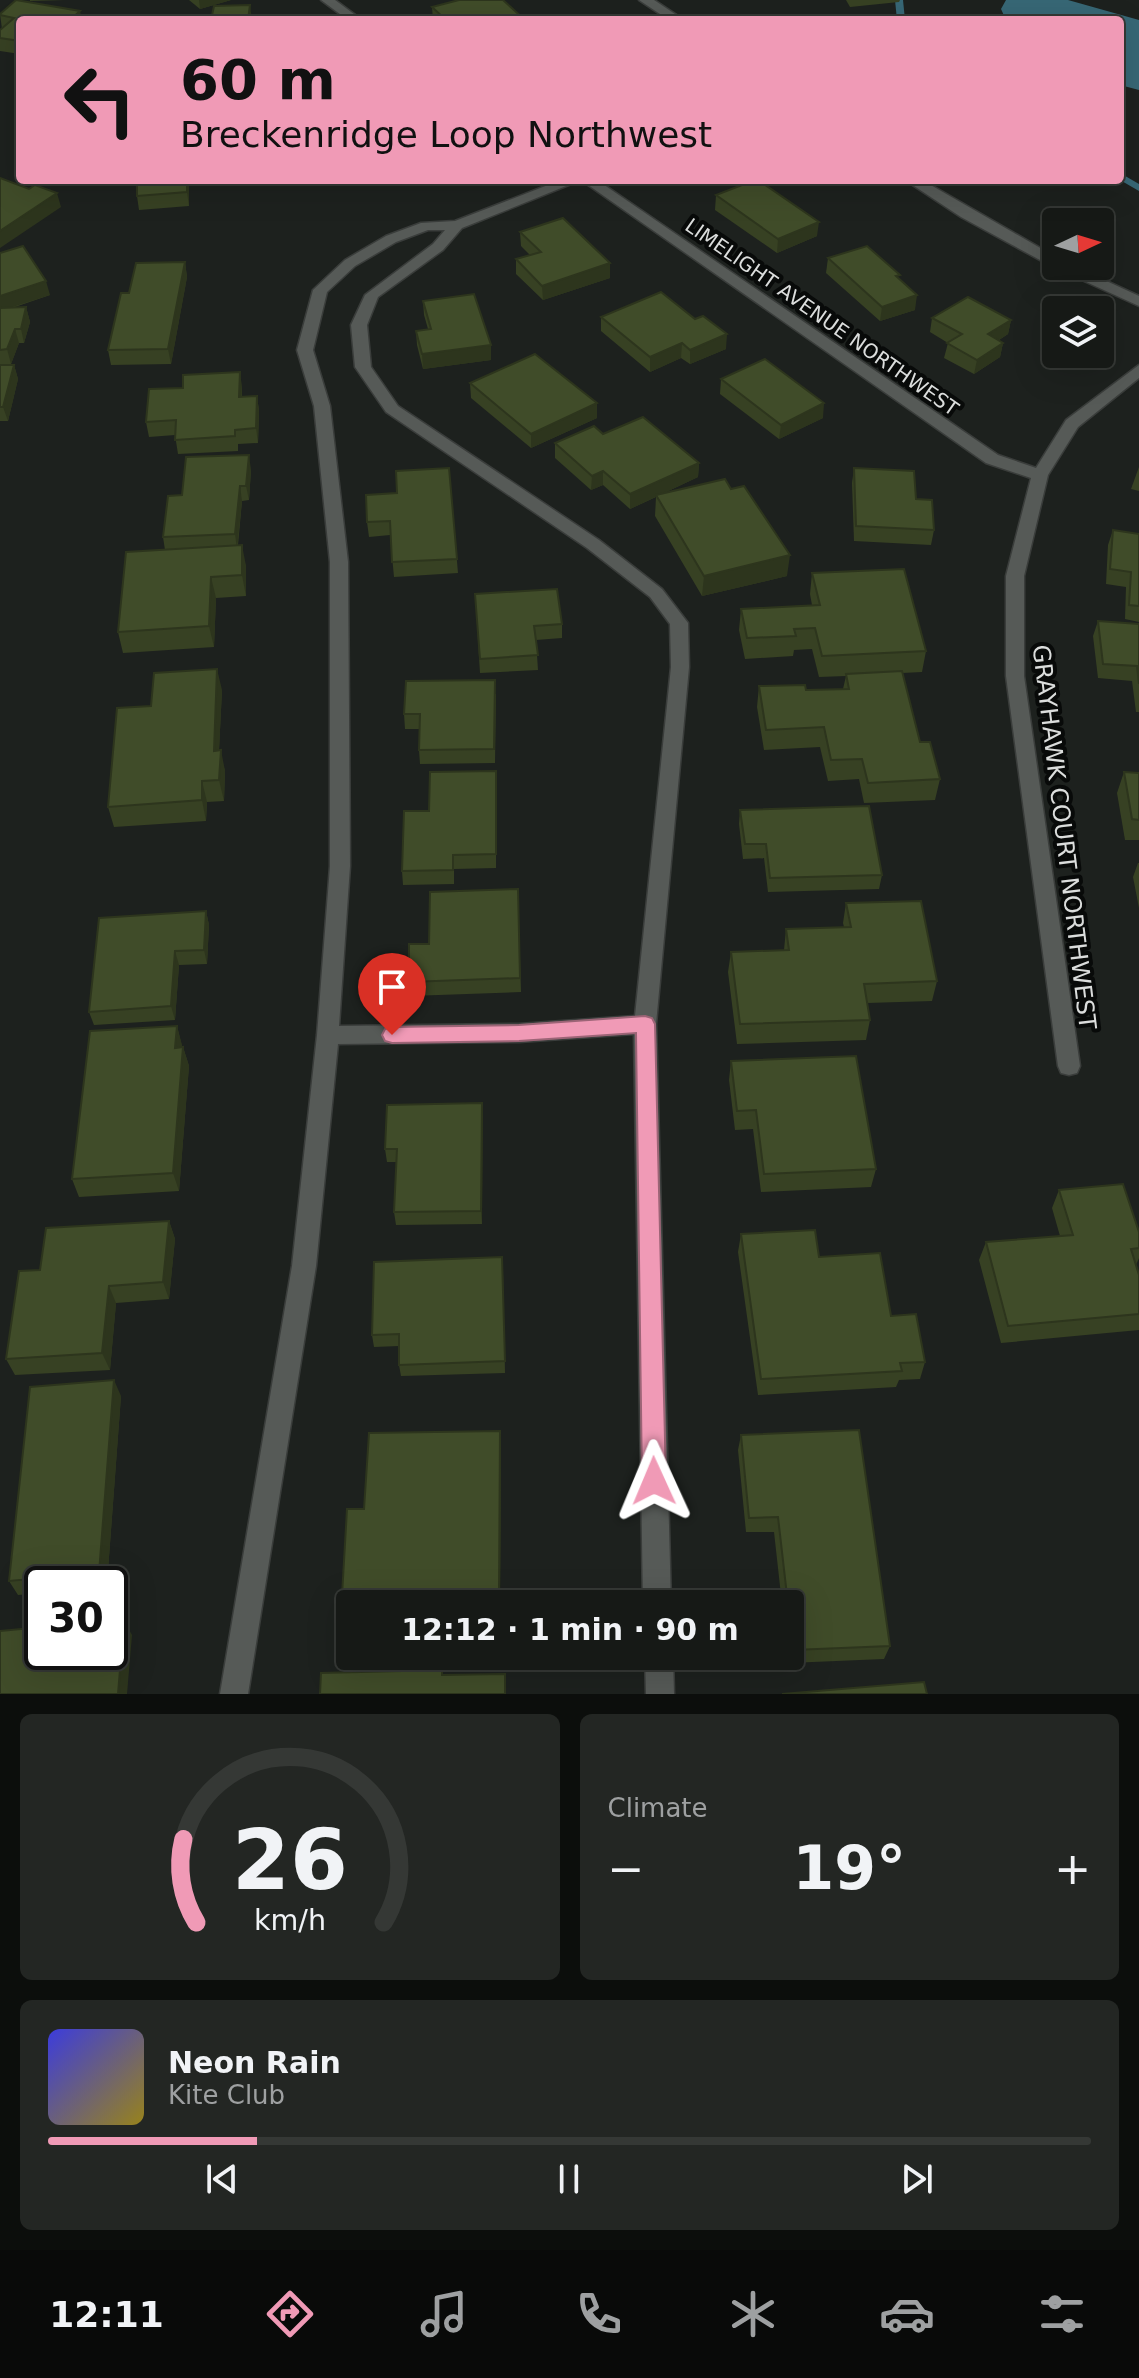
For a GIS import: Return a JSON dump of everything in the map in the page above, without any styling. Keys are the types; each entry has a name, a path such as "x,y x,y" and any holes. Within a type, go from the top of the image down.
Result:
{"street":[{"path":"327,0 350,16"},
{"path":"645,0 671,16"},
{"path":"234,1694 304,1266 328,1035 340,866 339,562 322,406 305,350 320,290 350,263 391,239 426,226 457,225 564,184"},
{"name":"LIMELIGHT AVENUE NORTHWEST","path":"594,184 992,459 1040,475"},
{"path":"918,184 1042,255"},
{"path":"457,225 438,247 372,295 359,325 363,367 392,409 593,544 656,593 679,623 680,667 645,1024 657,1590"},
{"path":"1092,280 1139,302"},
{"name":"GRAYHAWK COURT NORTHWEST","path":"1069,1066 1015,676 1015,576 1040,475 1072,424 1139,370"},
{"path":"328,1035 519,1033 645,1024"},
{"path":"659,1670 660,1694"}],"water":[{"path":"1006,0 1068,0 1139,20 1139,90 1124,86 1124,16 1004,16 1001,9"}],"building":[{"path":"16,0 80,11 74,16 16,16 16,40 0,38 0,30 14,18 0,14"},
{"path":"459,0 503,0 521,16 442,16 432,7"},
{"path":"250,5 249,16 212,16 214,6"},
{"path":"0,178 29,189 35,185 57,193 0,231"},
{"path":"137,184 187,184 187,192 137,196"},
{"path":"745,184 764,184 819,222 778,239 716,195"},
{"path":"563,218 610,263 542,286 516,259 541,252 520,232"},
{"path":"23,246 46,281 0,296 0,253"},
{"path":"867,246 917,295 882,307 828,258"},
{"path":"185,262 168,349 108,350 121,293 129,293 136,263"},
{"path":"661,292 695,319 703,316 727,334 690,350 682,343 650,357 601,317"},
{"path":"474,294 491,345 422,354 416,331 431,329 423,301"},
{"path":"968,297 1011,320 988,334 1003,343 977,360 947,343 962,334 932,318"},
{"path":"26,307 21,329 15,329 7,349 0,350 0,308"},
{"path":"535,354 597,403 531,434 470,383"},
{"path":"765,359 824,403 781,425 721,379"},
{"path":"0,365 14,365 3,407 0,407"},
{"path":"240,372 239,397 257,396 256,428 235,430 235,436 175,440 176,420 146,422 149,389 183,388 183,375"},
{"path":"643,417 699,463 630,494 603,471 592,476 555,443 594,426 603,434"},
{"path":"249,455 246,486 240,486 235,534 163,537 168,496 182,495 186,457"},
{"path":"449,468 457,559 392,562 390,521 367,522 366,495 397,493 396,471"},
{"path":"854,468 914,471 916,499 932,500 934,530 856,526"},
{"path":"725,479 731,489 744,486 790,555 704,576 656,495"},
{"path":"1113,530 1139,534 1139,606 1129,605 1131,572 1110,569"},
{"path":"242,545 242,575 211,577 209,626 118,632 126,552"},
{"path":"904,569 926,651 822,656 815,628 794,629 796,636 747,638 741,609 820,605 812,573"},
{"path":"557,589 562,624 534,626 538,655 480,659 475,594"},
{"path":"1098,621 1139,624 1139,684 1137,666 1103,664"},
{"path":"217,669 214,751 221,750 219,780 202,781 202,800 108,807 117,708 151,706 154,673"},
{"path":"902,671 920,742 930,742 940,779 868,783 862,759 831,760 824,727 766,730 759,686 805,685 806,690 849,689 846,674"},
{"path":"495,680 494,749 419,750 420,714 404,714 406,681"},
{"path":"496,771 496,854 453,855 453,870 402,871 404,811 429,811 430,772"},
{"path":"1124,772 1139,773 1139,820 1132,819"},
{"path":"869,806 882,875 770,878 766,844 745,844 740,810"},
{"path":"518,889 520,978 409,982 409,944 429,944 430,892"},
{"path":"921,901 937,981 864,984 870,1020 740,1024 731,952 789,950 786,929 851,927 846,903"},
{"path":"206,911 204,950 175,951 171,1006 89,1012 99,918"},
{"path":"177,1026 175,1048 183,1047 173,1173 72,1179 90,1031"},
{"path":"856,1056 876,1169 764,1174 756,1110 737,1111 731,1061"},
{"path":"482,1103 481,1211 394,1212 397,1149 385,1149 387,1105"},
{"path":"1123,1184 1139,1232 1139,1248 1131,1249 1139,1275 1139,1314 1008,1326 986,1242 1073,1235 1059,1190"},
{"path":"169,1221 163,1282 109,1286 102,1353 6,1359 19,1271 40,1270 46,1228"},
{"path":"815,1230 819,1257 880,1253 891,1316 916,1314 925,1362 900,1363 902,1371 761,1379 741,1234"},
{"path":"502,1257 505,1361 399,1365 399,1334 372,1335 374,1262"},
{"path":"114,1380 100,1566 24,1566 24,1580 9,1581 30,1387"},
{"path":"859,1430 890,1646 804,1650 804,1590 786,1590 778,1517 749,1518 741,1435"},
{"path":"500,1431 499,1590 342,1590 347,1509 364,1509 369,1433"},
{"path":"24,1629 24,1670 120,1670 118,1694 0,1694 0,1631"},
{"path":"442,1670 442,1675 505,1674 505,1694 320,1694 321,1673"},
{"path":"924,1682 927,1694 782,1694"}],"waterway":[{"path":"899,0 901,16"},
{"path":"1124,179 1139,188"}],"route":[{"path":"392,1035 519,1033 645,1024 654,1481"}]}
